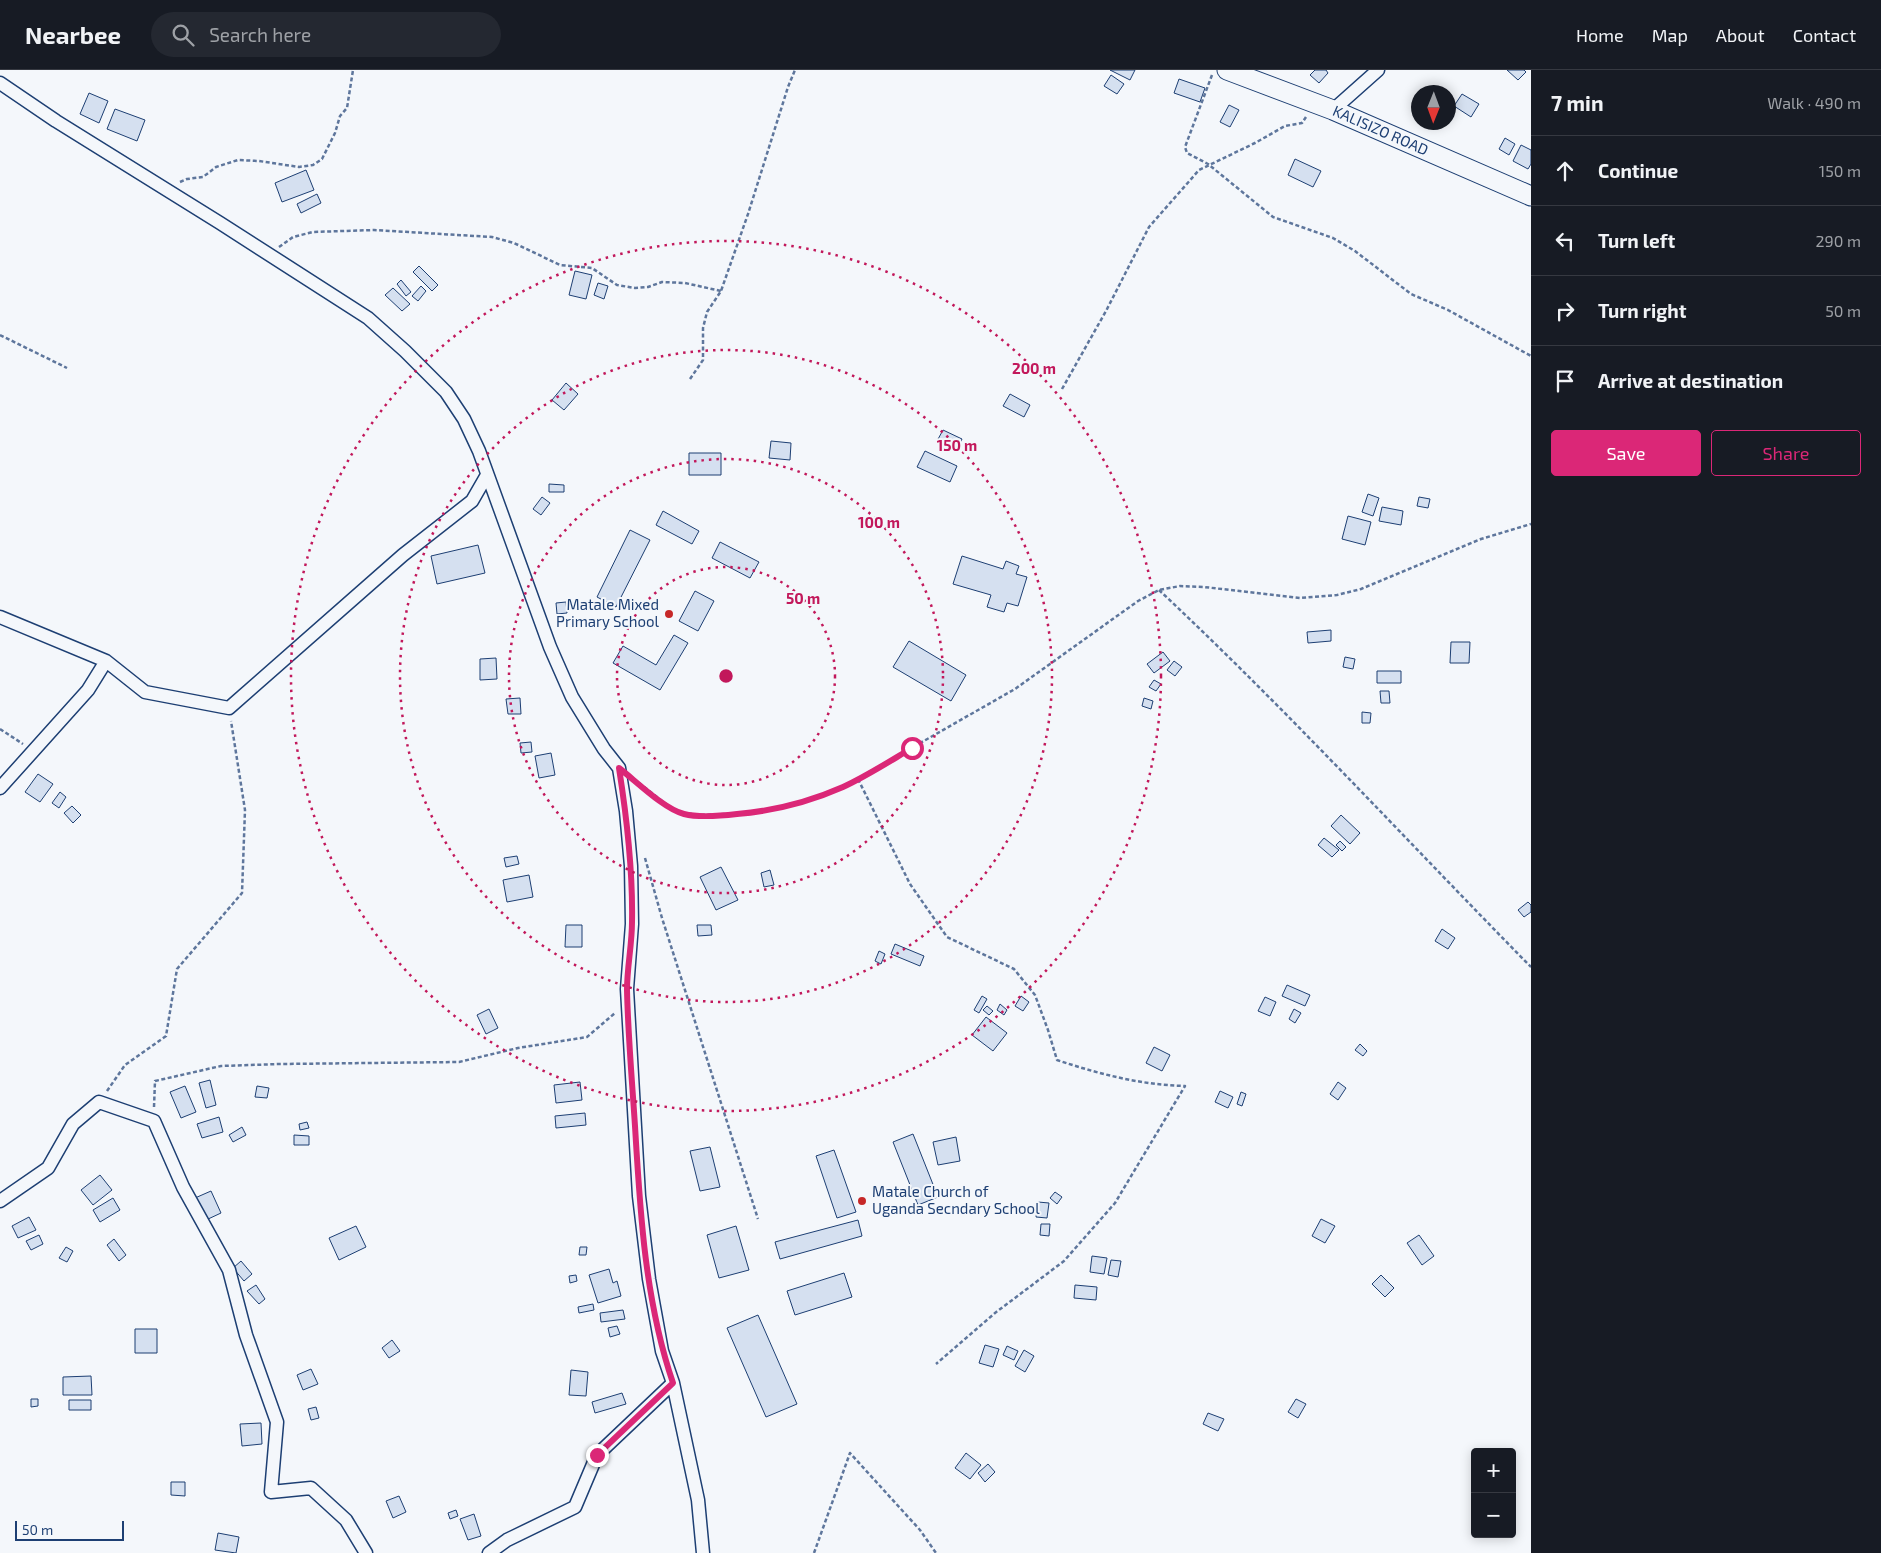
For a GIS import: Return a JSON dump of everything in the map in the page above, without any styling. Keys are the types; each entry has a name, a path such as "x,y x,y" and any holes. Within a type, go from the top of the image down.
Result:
{"street":[{"name":"KALISIZO ROAD","path":"1227,70 1324,106 1531,196"},
{"path":"1324,106 1378,70"},
{"path":"0,83 56,121 368,318 446,392 464,420 479,452 550,647 572,696 604,749 619,768 626,812 631,866 632,924 628,962 628,1002 639,1196 649,1279 662,1351 673,1383 698,1500 703,1553"},
{"path":"0,617 106,661 145,692 229,708 403,555 472,501 487,475"},
{"path":"0,788 88,690 106,661"},
{"path":"0,1201 48,1168 73,1124 99,1102 154,1121 183,1187 229,1270 246,1334 277,1422 271,1492 311,1488 346,1520 366,1553"},
{"path":"489,1553 507,1540 575,1507 597,1455 673,1383"}],"path":[{"path":"165,189 188,179 204,177 216,167 238,160 299,167 313,166 322,159 335,133 340,116 347,108 353,70"},
{"path":"690,379 703,360 703,328 707,312 721,291 795,70"},
{"path":"1213,70 1185,147 1186,153 1208,164 1273,217 1334,238 1355,251 1411,294 1448,310 1531,356"},
{"path":"1062,390 1149,228 1199,170 1285,126 1302,123 1324,106"},
{"path":"268,254 293,237 313,232 374,230 465,234 492,237 514,243 560,264 592,268 617,285 635,288 648,287 662,282 685,283 721,291"},
{"path":"0,336 68,368"},
{"path":"619,768 671,808 683,814 746,813 791,806 844,787 1015,689 1138,601 1159,590 1180,586 1300,598 1337,595 1362,589 1480,539 1531,524"},
{"path":"1159,590 1276,703 1531,967"},
{"path":"99,1102 125,1065 166,1036 177,969 242,893 245,810 229,708"},
{"path":"0,729 24,744"},
{"path":"858,779 910,884 947,937 1014,969 1035,995 1057,1060 1096,1073 1158,1085 1185,1086 1115,1203 1064,1261 995,1313 936,1364"},
{"path":"643,852 662,918 758,1219"},
{"path":"154,1121 154,1081 221,1066 459,1062 518,1048 586,1037 628,1002"},
{"path":"814,1553 850,1453 920,1530 936,1553"}],"building":[{"path":"1110,70 1135,70 1130,80"},
{"path":"1315,70 1326,70 1328,73 1319,83 1310,75"},
{"path":"1507,70 1524,70 1526,72 1518,80"},
{"path":"1111,75 1124,84 1117,94 1104,86"},
{"path":"1179,79 1205,88 1200,102 1174,93"},
{"path":"89,93 108,101 99,123 80,114"},
{"path":"1462,94 1479,104 1471,117 1456,107 1456,103"},
{"path":"1229,105 1239,110 1230,127 1220,122"},
{"path":"115,109 145,120 137,141 107,129"},
{"path":"1505,138 1515,144 1509,155 1499,149"},
{"path":"1521,145 1531,150 1531,164 1528,169 1513,161"},
{"path":"1295,159 1321,171 1313,187 1288,175"},
{"path":"306,170 314,190 282,202 275,183"},
{"path":"317,194 321,203 301,213 297,204"},
{"path":"419,266 438,285 432,291 413,272"},
{"path":"575,271 592,275 586,299 569,295"},
{"path":"401,280 411,292 406,296 397,284"},
{"path":"598,283 608,286 604,299 594,295"},
{"path":"421,286 426,291 418,301 412,296"},
{"path":"393,288 410,304 402,311 385,295"},
{"path":"566,383 578,394 564,410 552,400"},
{"path":"1010,394 1030,405 1024,417 1003,406"},
{"path":"943,430 962,439 957,450 937,441"},
{"path":"771,441 791,443 790,460 769,458"},
{"path":"925,451 957,466 950,482 917,467"},
{"path":"689,453 721,453 721,475 689,475"},
{"path":"549,484 564,485 564,492 549,492"},
{"path":"1368,494 1379,498 1373,516 1362,512"},
{"path":"542,497 550,503 541,515 533,509"},
{"path":"1419,497 1430,499 1428,508 1417,506"},
{"path":"1382,507 1403,511 1401,525 1379,521"},
{"path":"663,511 699,531 692,544 656,525"},
{"path":"1348,516 1371,522 1365,545 1342,539"},
{"path":"630,530 650,540 616,607 597,597"},
{"path":"720,542 759,562 750,578 712,558"},
{"path":"478,545 485,573 437,584 431,556"},
{"path":"962,556 1003,569 1006,561 1019,566 1016,574 1027,577 1018,606 1007,603 1004,612 987,607 991,595 953,584"},
{"path":"695,591 714,601 698,631 679,621"},
{"path":"566,602 567,613 557,614 556,603"},
{"path":"1331,630 1331,641 1308,643 1307,632"},
{"path":"674,635 688,643 660,690 613,663 623,646 656,665"},
{"path":"909,641 966,675 951,701 893,667"},
{"path":"1451,642 1470,642 1469,663 1450,663"},
{"path":"1163,652 1170,661 1154,673 1147,664"},
{"path":"1345,657 1355,659 1353,669 1343,667"},
{"path":"496,658 497,679 480,680 480,659"},
{"path":"1174,661 1182,667 1175,676 1167,670"},
{"path":"1377,671 1401,671 1401,683 1377,683"},
{"path":"1154,680 1161,684 1156,691 1149,687"},
{"path":"1380,691 1389,691 1390,703 1381,703"},
{"path":"520,698 521,714 508,714 506,699"},
{"path":"1144,698 1153,701 1151,709 1142,706"},
{"path":"1362,712 1371,713 1370,723 1362,723"},
{"path":"531,742 532,752 521,753 520,743"},
{"path":"551,753 555,775 539,778 535,756"},
{"path":"38,774 53,784 40,802 25,792"},
{"path":"60,792 66,797 59,808 52,803"},
{"path":"72,806 81,815 73,823 64,813"},
{"path":"1341,815 1360,833 1350,844 1331,826"},
{"path":"1324,838 1339,850 1332,857 1318,845"},
{"path":"1340,841 1346,847 1342,851 1336,845"},
{"path":"517,856 519,864 506,867 504,858"},
{"path":"721,867 738,900 716,910 700,877"},
{"path":"770,870 774,885 764,887 761,873"},
{"path":"529,875 533,897 507,902 503,880"},
{"path":"1528,902 1531,905 1531,912 1524,917 1518,910"},
{"path":"566,925 582,925 582,947 565,947"},
{"path":"697,925 711,925 712,935 698,936"},
{"path":"1442,929 1455,938 1448,949 1435,941"},
{"path":"895,944 924,956 920,966 891,954"},
{"path":"879,951 885,954 881,964 875,961"},
{"path":"1287,985 1310,995 1305,1006 1282,996"},
{"path":"982,996 987,999 979,1013 974,1010"},
{"path":"1021,996 1029,1002 1023,1011 1015,1006"},
{"path":"1265,997 1276,1002 1270,1016 1258,1011"},
{"path":"1000,1004 1007,1010 1004,1015 997,1010"},
{"path":"987,1006 993,1011 989,1015 983,1010"},
{"path":"489,1009 498,1028 486,1034 477,1015"},
{"path":"1294,1009 1301,1013 1295,1023 1289,1019"},
{"path":"986,1017 1007,1033 993,1051 972,1035"},
{"path":"1360,1044 1367,1051 1363,1056 1355,1050"},
{"path":"1154,1047 1170,1055 1162,1071 1146,1063"},
{"path":"210,1080 216,1105 206,1108 199,1083"},
{"path":"580,1082 582,1100 556,1103 554,1085"},
{"path":"1338,1082 1346,1088 1338,1100 1330,1094"},
{"path":"185,1086 196,1112 181,1118 170,1092"},
{"path":"257,1086 269,1088 267,1098 255,1097"},
{"path":"1220,1091 1233,1097 1228,1108 1215,1102"},
{"path":"1241,1092 1246,1094 1242,1106 1237,1104"},
{"path":"585,1113 586,1125 556,1128 555,1116"},
{"path":"219,1117 223,1132 202,1138 197,1124"},
{"path":"307,1122 309,1128 300,1130 299,1124"},
{"path":"242,1127 246,1135 233,1142 229,1135"},
{"path":"913,1134 938,1197 918,1205 893,1142"},
{"path":"294,1135 309,1136 309,1145 294,1145"},
{"path":"956,1137 960,1161 938,1165 933,1142"},
{"path":"710,1147 720,1187 700,1191 690,1151"},
{"path":"834,1150 856,1212 837,1218 816,1156"},
{"path":"100,1175 112,1190 93,1205 81,1190"},
{"path":"211,1191 221,1213 206,1220 195,1198"},
{"path":"1055,1192 1062,1197 1057,1204 1050,1198"},
{"path":"113,1198 120,1210 100,1222 93,1210"},
{"path":"1038,1202 1049,1203 1047,1218 1036,1217"},
{"path":"29,1217 36,1230 18,1238 12,1226"},
{"path":"1321,1219 1335,1226 1325,1243 1312,1236"},
{"path":"858,1220 862,1236 780,1259 775,1242"},
{"path":"1041,1224 1050,1224 1049,1236 1040,1235"},
{"path":"356,1226 366,1247 339,1260 329,1238"},
{"path":"736,1226 749,1270 719,1278 707,1235"},
{"path":"39,1235 43,1244 31,1250 26,1241"},
{"path":"1419,1235 1434,1256 1422,1265 1407,1243"},
{"path":"114,1239 126,1255 119,1261 107,1245"},
{"path":"66,1247 73,1251 67,1262 59,1258"},
{"path":"580,1247 587,1247 586,1255 579,1255"},
{"path":"1092,1256 1107,1258 1104,1274 1090,1272"},
{"path":"1111,1260 1121,1261 1118,1277 1108,1275"},
{"path":"241,1261 252,1274 244,1281 233,1268"},
{"path":"609,1269 613,1283 617,1281 621,1296 598,1303 589,1275"},
{"path":"844,1273 852,1297 795,1315 787,1291"},
{"path":"576,1275 577,1281 570,1283 569,1276"},
{"path":"1381,1275 1394,1288 1385,1297 1372,1284"},
{"path":"256,1285 265,1299 259,1304 247,1291"},
{"path":"1075,1285 1097,1287 1096,1300 1074,1298"},
{"path":"593,1304 594,1310 579,1313 578,1307"},
{"path":"623,1310 625,1319 601,1322 600,1313"},
{"path":"758,1315 797,1404 766,1417 727,1328"},
{"path":"617,1326 620,1334 610,1337 608,1328"},
{"path":"135,1329 157,1329 157,1353 135,1353"},
{"path":"392,1340 400,1351 389,1358 382,1348"},
{"path":"985,1345 999,1349 993,1367 979,1363"},
{"path":"1007,1346 1018,1351 1014,1360 1003,1355"},
{"path":"1024,1350 1034,1356 1025,1372 1015,1366"},
{"path":"311,1369 318,1384 303,1390 297,1375"},
{"path":"571,1370 588,1372 586,1396 569,1395"},
{"path":"91,1376 92,1395 63,1395 63,1377"},
{"path":"622,1393 626,1404 595,1413 592,1402"},
{"path":"31,1399 38,1399 38,1406 31,1407"},
{"path":"1296,1399 1306,1404 1298,1418 1288,1412"},
{"path":"69,1400 91,1400 91,1410 69,1410"},
{"path":"316,1407 319,1418 311,1420 308,1409"},
{"path":"1208,1413 1224,1419 1218,1431 1203,1424"},
{"path":"261,1423 262,1444 242,1446 240,1424"},
{"path":"966,1453 981,1465 970,1479 955,1468"},
{"path":"988,1464 995,1472 985,1482 978,1473"},
{"path":"171,1482 185,1482 185,1496 171,1495"},
{"path":"399,1496 406,1512 393,1518 386,1501"},
{"path":"456,1510 458,1516 450,1519 448,1513"},
{"path":"474,1514 481,1536 468,1540 460,1519"},
{"path":"218,1533 239,1537 236,1553 215,1550"}],"place":[{"name":"Matale Mixed Primary School","path":"669,614"},
{"name":"Matale Church of Uganda Secndary School","path":"862,1201"}],"route":[{"path":"597,1455 673,1383 662,1351 649,1279 639,1196 627,989 632,924 631,866 626,812 619,768 654,796 683,814 729,815 791,806 810,800 844,787 912,748"}]}
